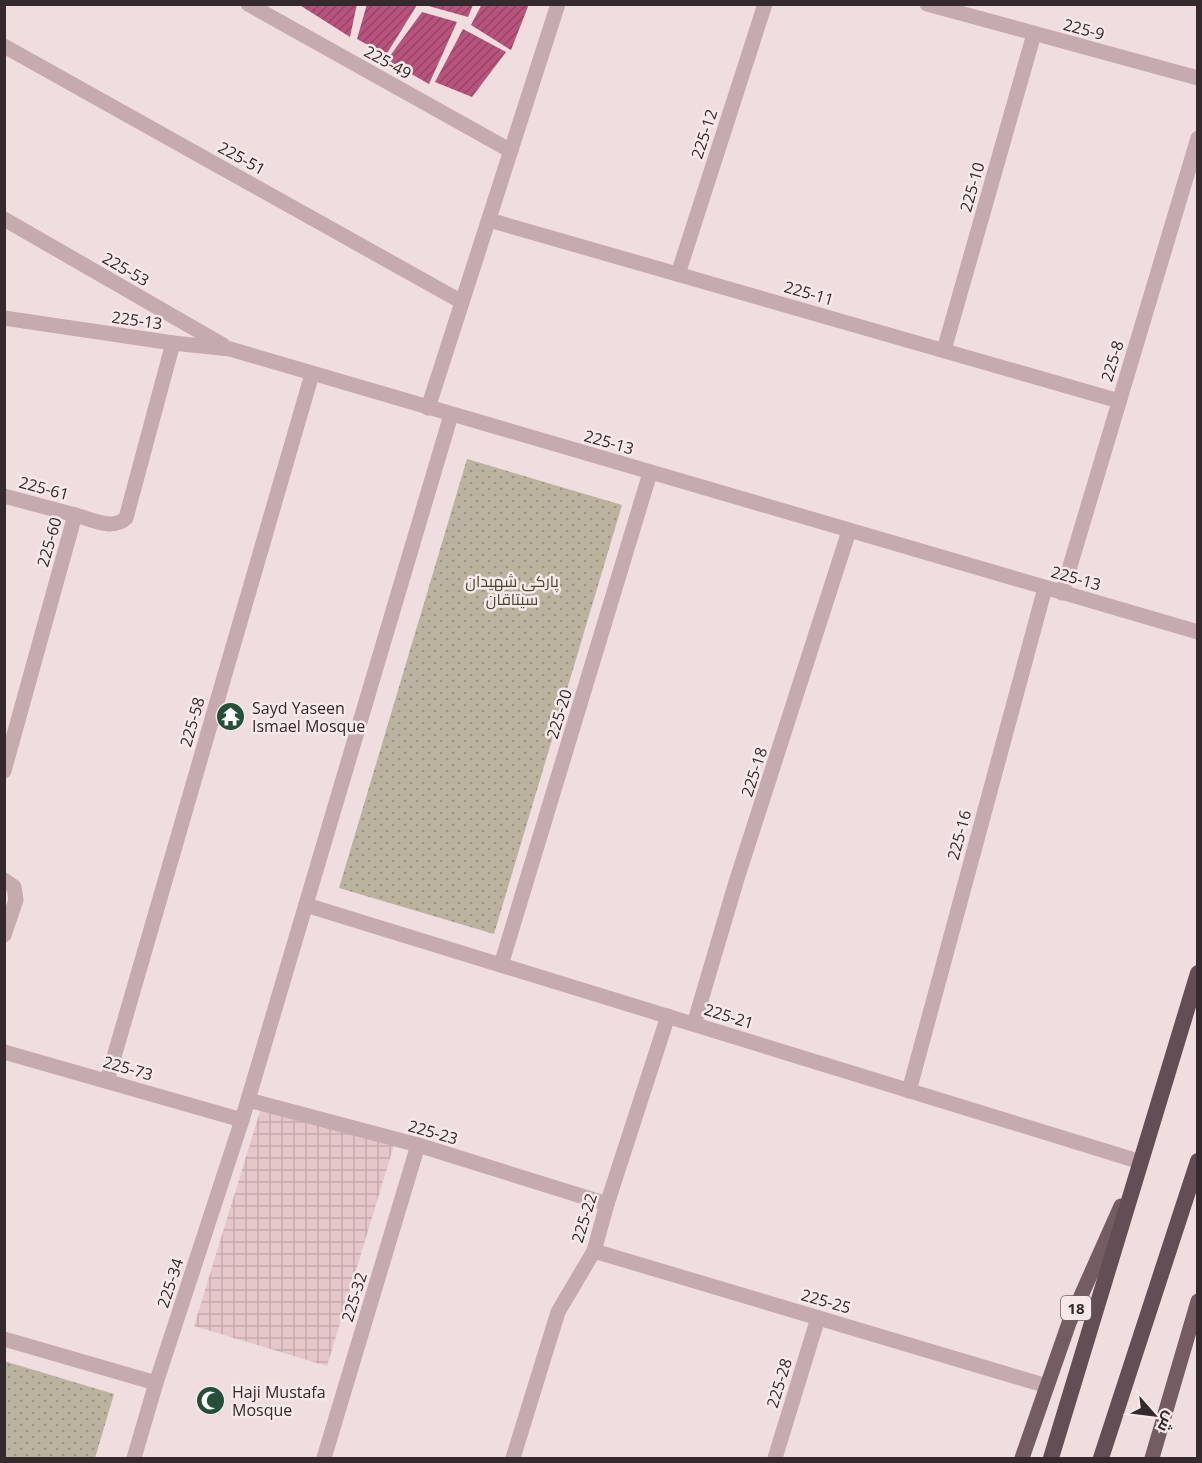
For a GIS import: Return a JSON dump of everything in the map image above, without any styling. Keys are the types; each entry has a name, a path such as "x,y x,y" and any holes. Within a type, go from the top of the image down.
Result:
{"highway":[{"path":"1051,1458 1197,973"},
{"path":"1101,1458 1197,1161"}],"main road":[{"name":"18","path":"1022,1458 1069,1323 1141,1162"},
{"path":"1152,1458 1195,1324 1197,1300"}],"street":[{"name":"225-49","path":"248,4 511,151"},
{"path":"428,408 558,4"},
{"name":"225-12","path":"678,274 765,4"},
{"name":"225-9","path":"927,4 1197,78"},
{"name":"225-10","path":"944,350 1034,34"},
{"name":"225-51","path":"4,46 462,302"},
{"name":"225-8","path":"1062,593 1197,138"},
{"name":"225-53","path":"4,219 230,349"},
{"name":"225-11","path":"489,220 1119,401"},
{"name":"225-13","path":"4,318 230,349 1197,632"},
{"name":"225-60","path":"4,771 75,515 113,525 126,518 174,343"},
{"name":"225-58","path":"107,1081 312,374"},
{"name":"225-34","path":"134,1458 156,1383 242,1120 451,415"},
{"name":"225-20","path":"501,965 651,473"},
{"name":"225-61","path":"4,496 75,515"},
{"name":"225-18","path":"694,1024 736,882 849,531"},
{"name":"225-16","path":"909,1091 1045,588"},
{"path":"4,880 14,886 16,900 4,935"},
{"name":"225-21","path":"306,905 1141,1162"},
{"name":"225-22","path":"513,1458 558,1312 594,1251 668,1016"},
{"name":"225-73","path":"4,1052 242,1120"},
{"name":"225-23","path":"248,1100 418,1145 607,1204"},
{"name":"225-32","path":"324,1458 418,1145"},
{"name":"225-25","path":"594,1251 1047,1386"},
{"name":"225-28","path":"775,1458 818,1318"},
{"path":"4,1339 156,1383"}],"green space":[{"name":"پارکی شهیدان سیتاقان","path":"467,459 622,505 494,934 339,888"},
{"path":"4,1361 114,1394 95,1458 5,1458"}],"shaded area":[{"path":"262,1105 394,1145 327,1366 194,1326"}],"building":[{"path":"298,4 357,4 350,37"},
{"path":"367,4 417,5 386,55 357,39"},
{"path":"482,4 529,4 511,50 471,25"},
{"path":"425,5 473,5 468,17"},
{"path":"422,12 457,22 429,84 387,60"},
{"path":"463,29 506,52 472,97 435,82"}],"place":[{"name":"Sayd Yaseen Ismael Mosque","path":"231,717"},
{"name":"Haji Mustafa Mosque","path":"211,1401"}]}
